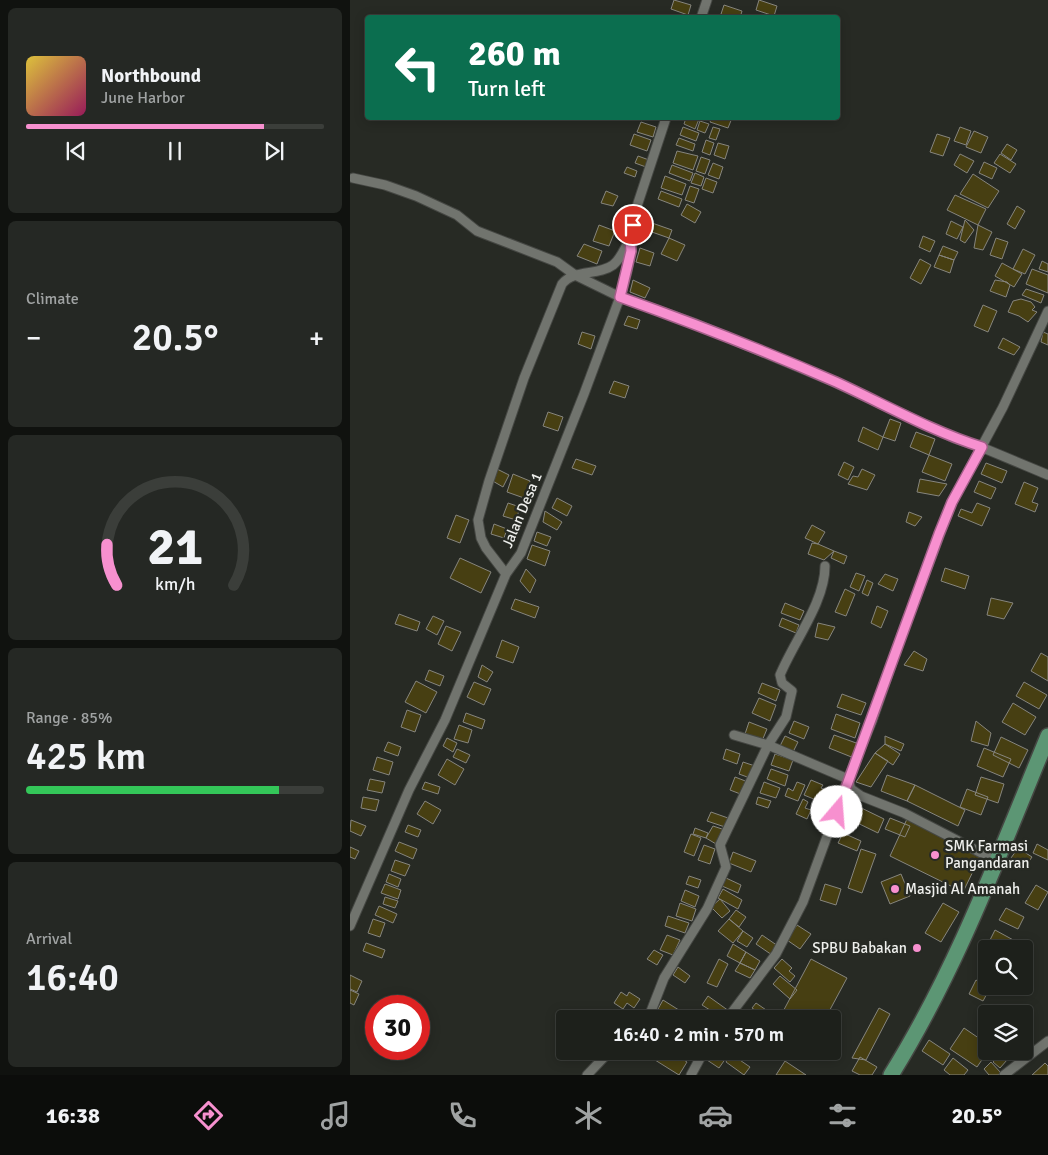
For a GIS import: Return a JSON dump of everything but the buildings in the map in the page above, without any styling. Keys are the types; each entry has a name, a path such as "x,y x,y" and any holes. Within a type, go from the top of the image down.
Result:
{"highway":[{"path":"891,1075 934,1002 970,927 1048,736"}],"street":[{"path":"702,15 707,0"},
{"name":"Jalan Desa 1","path":"350,926 409,790 445,720 506,574 520,553 584,394 620,297 631,251 630,239 638,203 665,120"},
{"path":"353,178 385,185 443,208 458,215 478,231 557,262 574,275 620,297 696,324 798,366 954,438 982,447 1048,475"},
{"path":"506,574 486,548 481,538 478,520 489,481 524,378 562,284 574,275 610,267 619,259 630,239"},
{"path":"734,1010 776,954 787,935 815,870 952,502 1003,407 1048,311"},
{"path":"652,1010 664,978 706,909 722,878 726,867 720,845 768,745 786,717 792,695 791,688 782,683 780,675 793,646 812,614 825,577 825,566"},
{"path":"734,734 768,745 848,778"},
{"path":"848,778 851,789 861,796 904,813 997,861"},
{"path":"1004,1075 1048,1041"},
{"path":"587,1075 601,1060"},
{"path":"691,1075 699,1060"}],"place":[{"name":"SMK Farmasi Pangandaran","path":"935,855"},
{"name":"Masjid Al Amanah","path":"895,889"},
{"name":"SPBU Babakan","path":"917,948"}],"route":[{"path":"633,225 630,239 631,251 620,297 696,324 834,382 954,438 982,447 952,502 939,534 878,705 848,778 837,812"}]}
